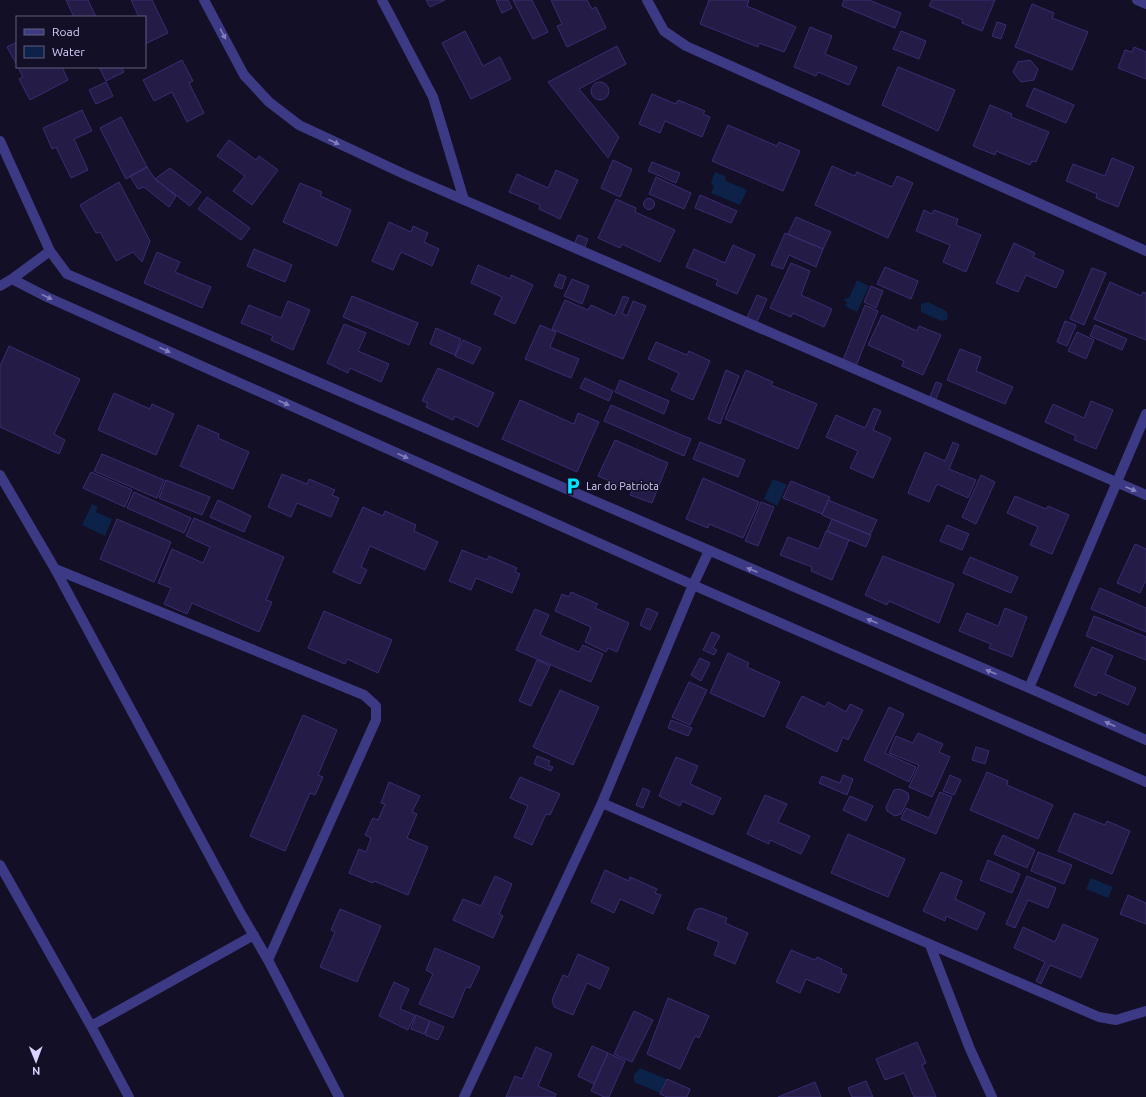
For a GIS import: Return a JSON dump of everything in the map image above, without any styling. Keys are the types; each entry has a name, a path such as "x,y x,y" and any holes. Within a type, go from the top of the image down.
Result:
{"street":[{"path":"204,0 244,75 269,102 299,125 464,200 1146,495"},
{"path":"382,0 433,97 464,200"},
{"path":"647,0 664,31 686,46 1146,251"},
{"path":"1137,0 1146,4"},
{"path":"0,141 50,251 66,274 1029,688 1146,740"},
{"path":"0,286 50,251"},
{"path":"12,279 54,301 693,586 1146,782"},
{"path":"1029,688 1146,414"},
{"path":"0,475 55,569 268,960 339,1097"},
{"path":"464,1097 602,803 709,551"},
{"path":"55,569 364,695 376,706 376,720 268,960"},
{"path":"602,803 1099,1018 1116,1020 1146,1011"},
{"path":"0,865 91,1026 129,1097"},
{"path":"91,1026 254,935"},
{"path":"930,945 970,1049 992,1097"}],"water":[{"path":"715,172 725,176 726,181 747,190 740,205 711,193 714,186 711,183"},
{"path":"857,280 869,286 857,312 845,306 847,303 844,299 849,298"},
{"path":"928,302 946,311 948,314 947,320 941,321 921,312 921,304"},
{"path":"773,479 787,485 777,506 764,499"},
{"path":"92,504 98,507 96,512 112,519 105,536 82,525"},
{"path":"1091,878 1113,887 1108,898 1086,889"},
{"path":"640,1068 666,1079 660,1093 634,1082 634,1075"}],"building":[{"path":"66,0 88,0 96,16 74,16"},
{"path":"131,0 152,0 168,33 146,44 146,16 139,16"},
{"path":"426,0 445,0 430,7"},
{"path":"496,0 508,0 512,8 502,13"},
{"path":"513,0 532,0 548,32 533,39"},
{"path":"551,0 587,0 592,9 596,7 606,28 567,47 557,26 562,24"},
{"path":"709,0 749,0 747,6 796,27 784,52 759,43 758,47 700,24"},
{"path":"844,0 869,0 901,13 895,28 842,6"},
{"path":"932,0 995,0 982,31 962,23 963,20 929,6"},
{"path":"1032,4 1054,13 1052,18 1088,32 1072,70 1015,47"},
{"path":"997,22 1006,25 1001,39 992,36"},
{"path":"810,27 832,36 825,54 857,67 849,85 818,72 816,76 794,67"},
{"path":"465,31 483,66 500,57 511,79 471,99 442,43"},
{"path":"901,31 926,41 919,59 893,49"},
{"path":"16,42 16,63 7,47"},
{"path":"617,46 626,64 579,89 619,137 608,158 548,82"},
{"path":"1134,47 1146,52 1146,79 1118,68 1125,50 1132,52"},
{"path":"182,60 193,81 189,83 204,113 187,122 172,92 154,101 143,80"},
{"path":"1030,60 1038,69 1034,80 1021,82 1013,72 1018,62"},
{"path":"898,67 955,90 938,131 882,105"},
{"path":"18,68 62,68 68,80 30,100 19,79 23,77"},
{"path":"100,68 122,68 124,72 106,81"},
{"path":"106,82 113,96 96,104 89,90"},
{"path":"600,82 606,85 609,91 606,97 600,100 594,97 591,91 594,85"},
{"path":"1034,88 1074,105 1066,123 1026,106"},
{"path":"652,94 676,104 678,100 705,111 703,114 710,117 702,137 665,121 660,133 639,124"},
{"path":"990,105 1012,114 1011,117 1049,132 1036,162 1032,161 1030,165 996,151 995,155 973,146"},
{"path":"82,110 92,131 74,139 88,170 71,178 56,147 52,149 43,128"},
{"path":"121,117 147,167 126,179 100,128"},
{"path":"728,125 777,146 779,142 800,151 783,191 712,161"},
{"path":"229,140 256,160 259,156 278,170 252,205 233,191 245,176 217,156"},
{"path":"1112,158 1134,167 1118,207 1096,198 1097,194 1066,181 1073,164 1105,176"},
{"path":"613,160 632,169 620,197 601,188"},
{"path":"652,162 680,173 676,183 648,171"},
{"path":"832,166 855,176 857,172 892,187 897,176 913,183 888,238 815,205"},
{"path":"147,167 155,179 176,196 169,207 144,187 138,189 130,176"},
{"path":"170,168 201,192 190,206 155,179"},
{"path":"556,170 578,180 560,219 539,209 540,205 509,192 517,174 548,188"},
{"path":"656,177 691,193 684,209 649,194"},
{"path":"119,182 150,241 142,262 133,252 116,261 100,232 96,233 80,205"},
{"path":"300,183 322,192 320,196 351,210 337,246 283,222"},
{"path":"700,195 737,211 731,223 695,208"},
{"path":"207,197 250,228 241,240 198,209"},
{"path":"616,199 636,208 635,212 675,230 660,262 622,244 620,248 598,238"},
{"path":"647,199 651,199 653,200 653,208 647,209 644,206 644,202"},
{"path":"924,210 932,214 934,210 958,219 956,225 981,235 966,272 943,262 950,245 916,231"},
{"path":"796,217 831,232 823,249 788,234"},
{"path":"389,222 411,232 413,226 428,233 424,242 439,249 432,266 401,252 393,270 372,261"},
{"path":"785,233 823,249 816,267 789,255 783,269 771,265"},
{"path":"578,235 588,239 584,249 574,245"},
{"path":"1014,243 1035,253 1033,257 1064,271 1056,288 1026,275 1018,292 996,283"},
{"path":"733,245 755,255 737,294 716,285 718,280 686,267 694,249 725,263"},
{"path":"254,249 292,265 285,282 247,266"},
{"path":"157,252 180,262 175,272 211,287 202,308 144,283"},
{"path":"791,263 810,271 801,295 832,309 824,327 793,313 791,317 770,308"},
{"path":"478,265 510,279 511,275 533,285 515,324 494,314 502,297 471,283"},
{"path":"885,267 918,281 911,299 877,284"},
{"path":"1092,268 1106,273 1084,325 1070,319"},
{"path":"559,274 566,277 562,289 554,286"},
{"path":"572,279 589,286 582,304 564,296"},
{"path":"1110,282 1141,296 1143,292 1146,293 1146,340 1094,319"},
{"path":"871,286 883,291 876,308 864,302"},
{"path":"757,295 767,299 756,324 746,320"},
{"path":"352,296 418,323 409,345 343,317"},
{"path":"623,296 629,298 622,313 627,316 633,301 646,306 623,359 552,329 565,300 588,310 591,305 615,316"},
{"path":"288,301 310,310 293,350 271,340 273,336 241,323 249,305 281,318"},
{"path":"865,305 878,311 856,366 843,360"},
{"path":"882,315 917,331 919,326 941,335 923,375 902,366 904,361 868,345"},
{"path":"1065,321 1076,325 1067,346 1057,342"},
{"path":"344,324 366,333 358,351 389,364 381,382 350,368 348,373 327,363"},
{"path":"540,325 556,332 550,347 579,359 571,378 525,359"},
{"path":"1095,325 1127,339 1122,350 1090,336"},
{"path":"436,328 461,339 455,355 430,344"},
{"path":"1077,332 1094,340 1086,359 1068,351"},
{"path":"463,340 481,348 473,364 455,356"},
{"path":"656,342 687,355 689,351 710,361 693,400 671,390 679,373 648,359"},
{"path":"9,346 80,379 54,434 65,440 59,454 0,427 0,366"},
{"path":"960,349 981,357 976,371 1013,387 1005,404 947,380"},
{"path":"438,368 494,393 478,427 455,416 453,420 426,407 428,403 422,401"},
{"path":"726,370 739,376 720,424 708,419"},
{"path":"746,370 773,382 771,385 817,404 798,449 725,419"},
{"path":"585,378 613,391 609,401 580,388"},
{"path":"620,380 669,401 664,414 615,392"},
{"path":"936,382 942,384 935,401 929,399"},
{"path":"114,393 150,409 152,404 174,414 156,455 98,430"},
{"path":"520,400 574,424 578,413 599,422 577,472 502,439"},
{"path":"1091,401 1113,410 1096,449 1074,440 1076,436 1045,422 1053,404 1084,418"},
{"path":"611,405 691,439 684,456 604,421"},
{"path":"874,408 881,411 873,430 891,438 873,478 850,468 858,451 826,437 836,415 865,428"},
{"path":"198,425 219,434 218,438 249,452 233,489 180,466"},
{"path":"615,440 668,463 652,503 630,495 632,491 598,476"},
{"path":"700,442 745,460 738,477 693,459"},
{"path":"953,442 959,445 949,469 976,480 968,498 937,484 929,502 908,493 925,452 945,461"},
{"path":"102,454 164,480 157,498 94,471"},
{"path":"91,472 132,490 125,507 83,488"},
{"path":"282,474 307,484 309,479 335,490 332,495 339,498 331,517 297,503 291,517 268,507"},
{"path":"981,475 995,482 976,524 962,517"},
{"path":"703,478 759,502 743,538 709,524 708,528 686,519"},
{"path":"166,480 210,497 202,515 159,498"},
{"path":"791,481 830,497 822,514 783,498"},
{"path":"134,492 191,518 184,533 127,508"},
{"path":"1015,496 1046,509 1048,506 1069,515 1052,554 1030,545 1038,527 1007,513"},
{"path":"218,500 251,516 244,532 210,517"},
{"path":"828,500 877,520 870,535 822,515"},
{"path":"761,502 774,507 758,546 745,541"},
{"path":"363,507 383,516 385,511 416,525 414,531 438,542 425,570 370,546 361,567 367,570 360,584 333,572"},
{"path":"194,518 284,557 266,600 272,602 259,632 192,603 187,614 164,604 171,588 158,583 172,549 203,563 210,547 186,536"},
{"path":"117,519 171,542 154,582 100,559"},
{"path":"832,519 871,535 866,547 827,531"},
{"path":"947,525 969,534 962,550 940,541"},
{"path":"826,531 849,540 832,580 811,571 812,567 780,555 788,537 819,549"},
{"path":"1135,544 1146,549 1146,580 1140,593 1117,583"},
{"path":"462,550 487,560 489,556 517,568 515,572 520,574 512,593 476,578 471,590 449,581"},
{"path":"883,556 954,584 939,623 889,601 887,605 865,595"},
{"path":"970,557 1018,577 1011,593 963,573"},
{"path":"1100,588 1146,608 1146,632 1091,609"},
{"path":"571,592 598,604 595,608 629,623 617,652 608,648 606,652 585,642 591,627 555,611 562,594 569,597"},
{"path":"647,608 658,613 650,630 640,625"},
{"path":"1005,608 1027,617 1012,657 989,648 991,644 959,631 967,613 998,626"},
{"path":"535,609 549,615 540,635 579,652 583,645 603,654 591,682 516,650"},
{"path":"324,611 392,640 378,673 347,659 345,664 308,648"},
{"path":"1094,616 1146,637 1146,660 1086,636"},
{"path":"712,632 720,636 713,648 717,650 714,655 703,650"},
{"path":"1092,647 1113,656 1105,674 1136,688 1128,705 1098,692 1096,696 1074,686"},
{"path":"728,653 749,663 747,667 780,682 764,717 710,693"},
{"path":"700,658 710,663 701,681 691,675"},
{"path":"537,660 550,666 531,706 519,701"},
{"path":"689,682 707,690 690,725 672,717"},
{"path":"560,690 599,707 573,765 533,747"},
{"path":"802,696 825,707 828,702 846,712 850,704 863,710 848,740 843,737 837,752 786,727"},
{"path":"889,707 904,714 885,753 916,767 909,782 864,760"},
{"path":"303,715 337,730 318,775 323,777 315,795 310,793 285,851 250,836"},
{"path":"671,720 692,728 688,736 668,728"},
{"path":"918,733 943,744 939,752 950,757 932,797 909,787 919,765 889,753 896,736 913,743"},
{"path":"976,747 989,751 985,764 972,760"},
{"path":"537,756 550,761 548,765 553,767 551,771 534,764"},
{"path":"676,757 698,766 690,784 721,798 713,815 682,801 680,806 659,796"},
{"path":"987,772 1008,781 1007,785 1053,805 1038,839 970,810"},
{"path":"843,775 853,779 847,795 819,783 822,776 840,783"},
{"path":"950,775 961,780 954,795 943,791"},
{"path":"520,777 560,794 550,815 546,814 532,845 514,837 528,806 510,798"},
{"path":"389,782 420,796 412,812 417,814 407,838 428,847 408,895 374,881 373,883 349,873 359,849 366,852 371,838 365,835 373,818 378,820 385,804 381,803"},
{"path":"643,788 650,791 643,808 636,805"},
{"path":"900,789 908,793 909,798 901,814 895,816 887,811 886,807 894,790"},
{"path":"940,792 952,797 936,834 901,819 906,808 929,818"},
{"path":"765,795 787,804 778,822 810,836 801,854 770,840 769,844 747,834"},
{"path":"850,796 873,806 866,821 843,810"},
{"path":"1074,813 1105,825 1107,821 1130,831 1112,874 1058,851"},
{"path":"848,834 905,859 888,897 831,873"},
{"path":"1003,835 1035,850 1027,868 994,854"},
{"path":"1038,852 1072,865 1064,884 1031,871"},
{"path":"988,860 1020,874 1012,893 980,880"},
{"path":"605,870 629,881 630,877 657,889 655,893 661,895 653,914 620,899 614,913 591,902"},
{"path":"941,872 962,881 955,899 985,913 977,930 946,916 945,921 923,911"},
{"path":"495,876 512,884 499,914 503,916 493,938 453,920 463,899 481,906"},
{"path":"1027,876 1056,888 1048,908 1028,900 1015,928 1006,924"},
{"path":"1128,895 1146,903 1146,924 1120,914"},
{"path":"701,908 727,918 725,923 748,933 735,964 714,955 719,942 687,929 695,910"},
{"path":"340,909 381,926 357,982 320,967 335,932 331,930"},
{"path":"1063,924 1098,939 1081,978 1050,965 1041,984 1036,981 1045,962 1014,948 1023,927 1055,942"},
{"path":"435,948 480,967 470,988 466,987 453,1018 419,1004 433,974 426,970"},
{"path":"791,950 815,960 817,957 842,969 841,973 847,975 839,993 806,979 800,993 776,982"},
{"path":"578,954 609,968 600,989 587,983 573,1015 554,1007 552,1000 563,975 568,977"},
{"path":"394,982 409,989 400,1009 415,1015 408,1030 379,1016"},
{"path":"668,998 709,1016 699,1038 695,1036 680,1069 647,1054"},
{"path":"634,1011 653,1020 632,1062 614,1054"},
{"path":"416,1015 430,1021 424,1034 411,1029"},
{"path":"430,1021 444,1027 438,1040 425,1035"},
{"path":"917,1042 926,1063 922,1065 936,1097 914,1097 904,1073 885,1080 876,1059"},
{"path":"592,1046 608,1053 594,1084 578,1076"},
{"path":"536,1047 552,1054 538,1086 556,1094 555,1097 506,1097 515,1076 522,1079"},
{"path":"608,1053 625,1061 609,1097 604,1097 591,1091"},
{"path":"667,1079 690,1089 687,1097 667,1097 660,1094"},
{"path":"866,1081 873,1097 852,1097 848,1088"},
{"path":"815,1082 821,1097 778,1097"}],"place":[{"name":"Lar do Patriota","path":"573,486"}]}
